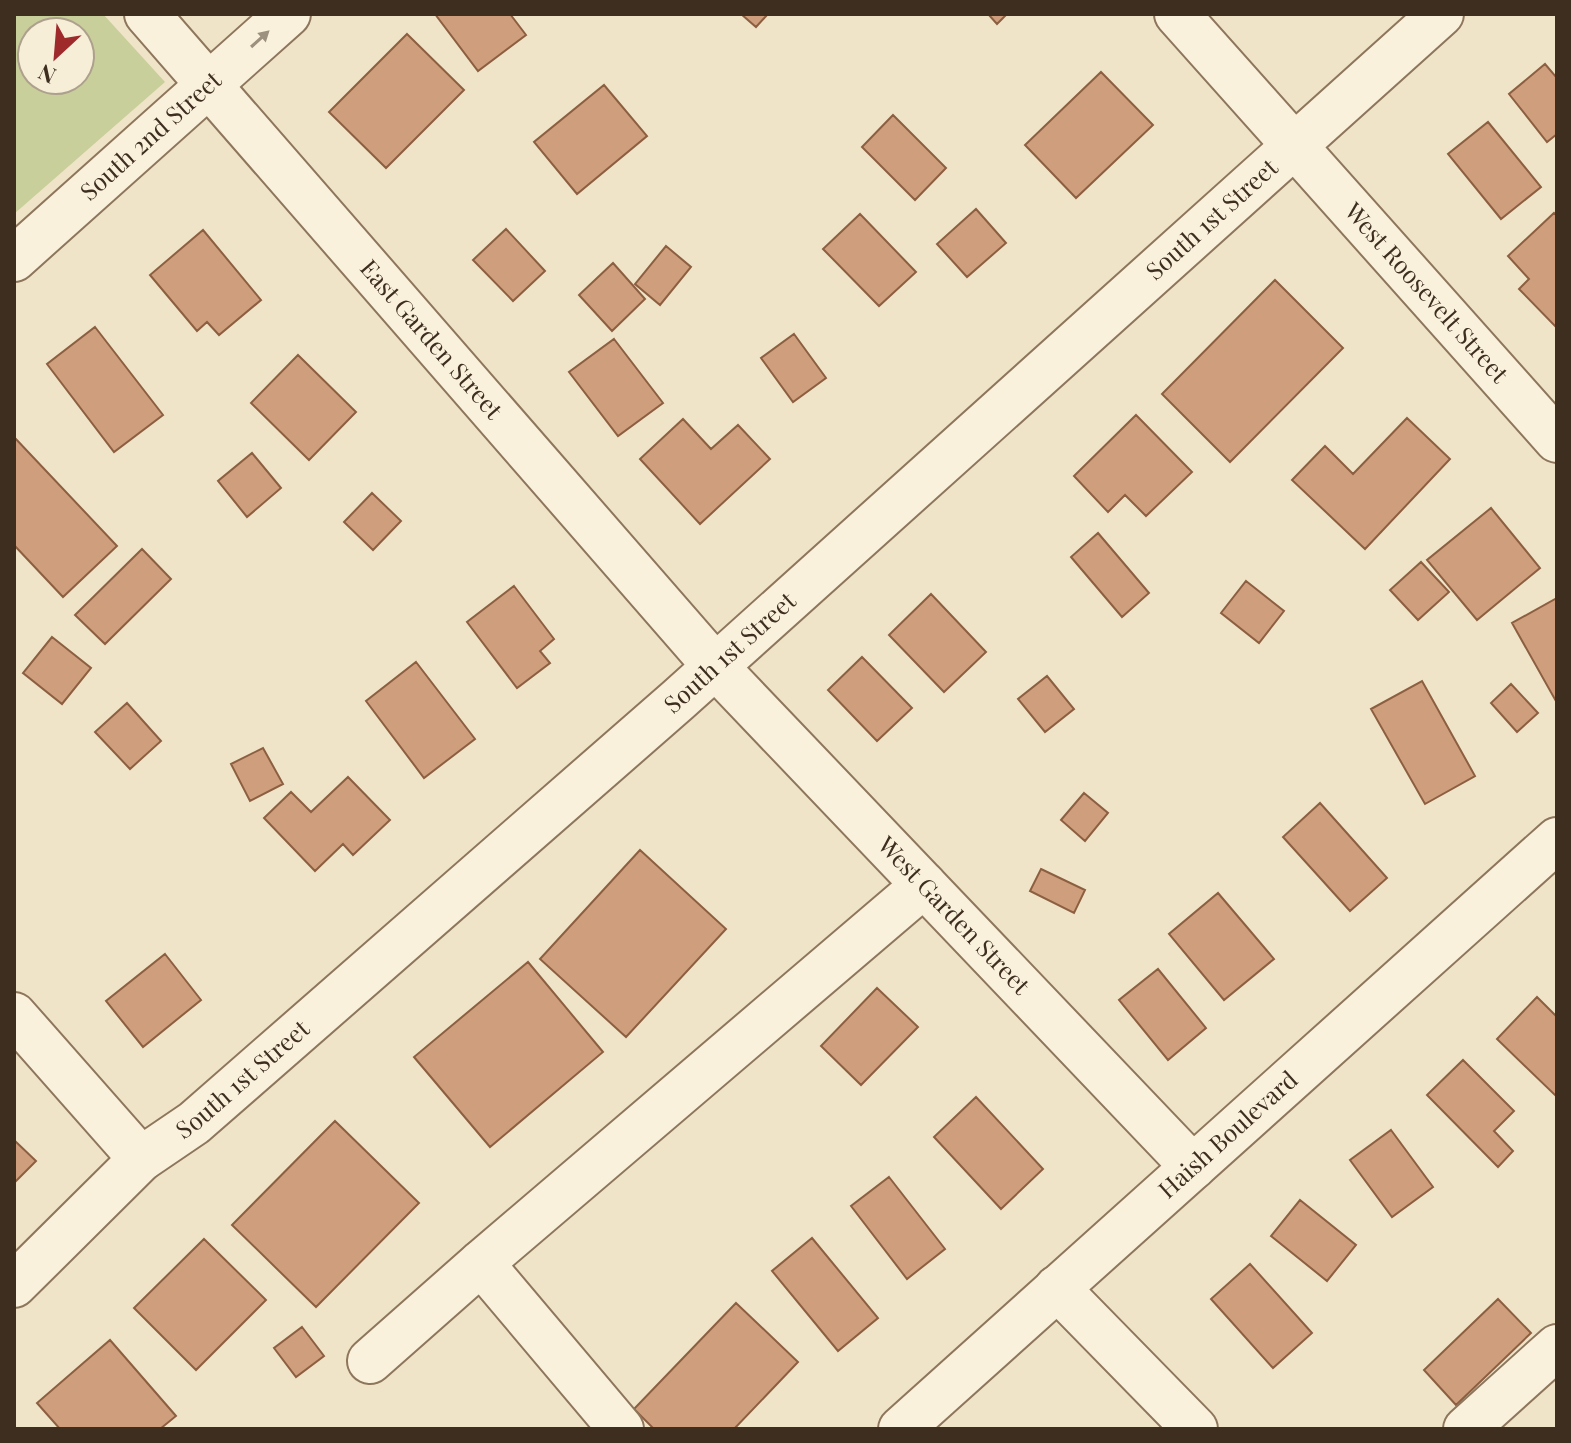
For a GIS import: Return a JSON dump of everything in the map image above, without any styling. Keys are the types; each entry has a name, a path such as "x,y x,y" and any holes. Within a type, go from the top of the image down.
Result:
{"street":[{"name":"East Garden Street","path":"147,14 715,666"},
{"name":"South 2nd Street","path":"14,259 288,14"},
{"name":"West Roosevelt Street","path":"1177,14 1557,440"},
{"name":"South 1st Street","path":"14,1285 141,1159 194,1123 666,710 1441,14"},
{"name":"West Garden Street","path":"715,666 1193,1167"},
{"name":"Haish Boulevard","path":"901,1429 1557,840"},
{"path":"370,1361 924,885"},
{"path":"14,1015 141,1159"},
{"path":"481,1263 621,1429"},
{"path":"1057,1288 1195,1429"},
{"path":"1466,1429 1549,1366"}],"green space":[{"path":"14,14 103,14 165,82 14,214"}],"building":[{"path":"435,14 510,14 526,35 478,71"},
{"path":"741,14 768,14 756,27"},
{"path":"988,14 1007,14 997,24"},
{"path":"407,34 464,90 386,168 329,112"},
{"path":"1545,64 1557,78 1557,134 1547,142 1509,94"},
{"path":"1101,72 1153,125 1076,198 1025,145"},
{"path":"604,85 647,136 577,194 534,142"},
{"path":"893,115 946,168 915,200 862,147"},
{"path":"1488,122 1541,187 1501,219 1448,154"},
{"path":"976,209 1006,243 967,277 937,244"},
{"path":"1554,213 1557,216 1557,328 1519,289 1529,279 1508,256"},
{"path":"860,214 916,272 879,306 823,249"},
{"path":"506,229 545,271 513,301 473,260"},
{"path":"203,230 261,300 219,335 207,322 197,331 150,275"},
{"path":"666,246 691,267 660,305 635,284"},
{"path":"613,263 645,299 612,331 579,295"},
{"path":"1275,280 1343,348 1230,462 1162,394"},
{"path":"95,327 163,415 114,452 47,364"},
{"path":"794,334 826,378 793,402 761,358"},
{"path":"614,339 663,403 618,436 569,372"},
{"path":"298,355 356,412 309,460 251,403"},
{"path":"1136,415 1192,472 1146,516 1125,495 1108,512 1074,476"},
{"path":"1407,418 1450,459 1365,549 1292,480 1325,446 1353,474"},
{"path":"683,419 711,449 738,425 770,459 700,524 640,459"},
{"path":"14,437 117,546 63,597 14,545"},
{"path":"252,453 281,488 247,517 218,481"},
{"path":"372,493 401,521 373,550 344,522"},
{"path":"1491,508 1540,568 1477,620 1427,560"},
{"path":"1098,533 1149,593 1122,617 1071,557"},
{"path":"142,549 171,579 105,644 75,615"},
{"path":"1421,562 1449,592 1418,620 1390,590"},
{"path":"1246,581 1284,611 1259,643 1221,613"},
{"path":"514,586 554,639 540,651 550,663 517,688 467,622"},
{"path":"931,594 986,652 944,692 889,635"},
{"path":"1557,598 1557,703 1512,623"},
{"path":"52,637 91,668 62,704 23,673"},
{"path":"862,657 912,708 877,741 828,690"},
{"path":"416,662 475,739 424,778 366,701"},
{"path":"1047,676 1074,709 1045,732 1018,699"},
{"path":"1422,681 1475,776 1425,804 1371,709"},
{"path":"1511,684 1538,713 1517,732 1491,703"},
{"path":"127,703 161,741 130,769 95,732"},
{"path":"263,748 283,784 250,801 231,764"},
{"path":"348,777 390,820 353,855 343,844 315,871 264,818 291,792 311,812"},
{"path":"1084,793 1108,813 1085,841 1061,820"},
{"path":"1320,803 1387,878 1350,911 1283,837"},
{"path":"640,850 726,929 626,1037 540,959"},
{"path":"1041,869 1085,890 1074,913 1030,891"},
{"path":"1218,893 1274,959 1224,1000 1169,934"},
{"path":"165,954 201,1000 143,1047 106,1001"},
{"path":"528,962 603,1052 490,1147 414,1057"},
{"path":"1158,969 1206,1028 1168,1060 1119,1000"},
{"path":"877,988 918,1027 861,1085 821,1046"},
{"path":"1537,997 1557,1017 1557,1097 1497,1039"},
{"path":"1463,1060 1514,1111 1494,1131 1513,1151 1498,1167 1427,1095"},
{"path":"976,1097 1043,1169 1001,1209 934,1137"},
{"path":"335,1121 419,1203 316,1307 232,1225"},
{"path":"1391,1130 1433,1187 1392,1217 1350,1160"},
{"path":"14,1140 36,1161 14,1183"},
{"path":"889,1177 945,1249 907,1279 851,1206"},
{"path":"1300,1200 1356,1245 1327,1281 1271,1236"},
{"path":"812,1238 878,1318 838,1351 772,1271"},
{"path":"204,1239 266,1300 196,1370 134,1308"},
{"path":"1250,1264 1312,1333 1273,1368 1211,1299"},
{"path":"1498,1299 1531,1333 1456,1405 1424,1370"},
{"path":"736,1303 798,1362 734,1429 654,1429 634,1409"},
{"path":"302,1327 324,1356 296,1377 274,1348"},
{"path":"110,1340 176,1416 160,1429 60,1429 37,1403"}]}
